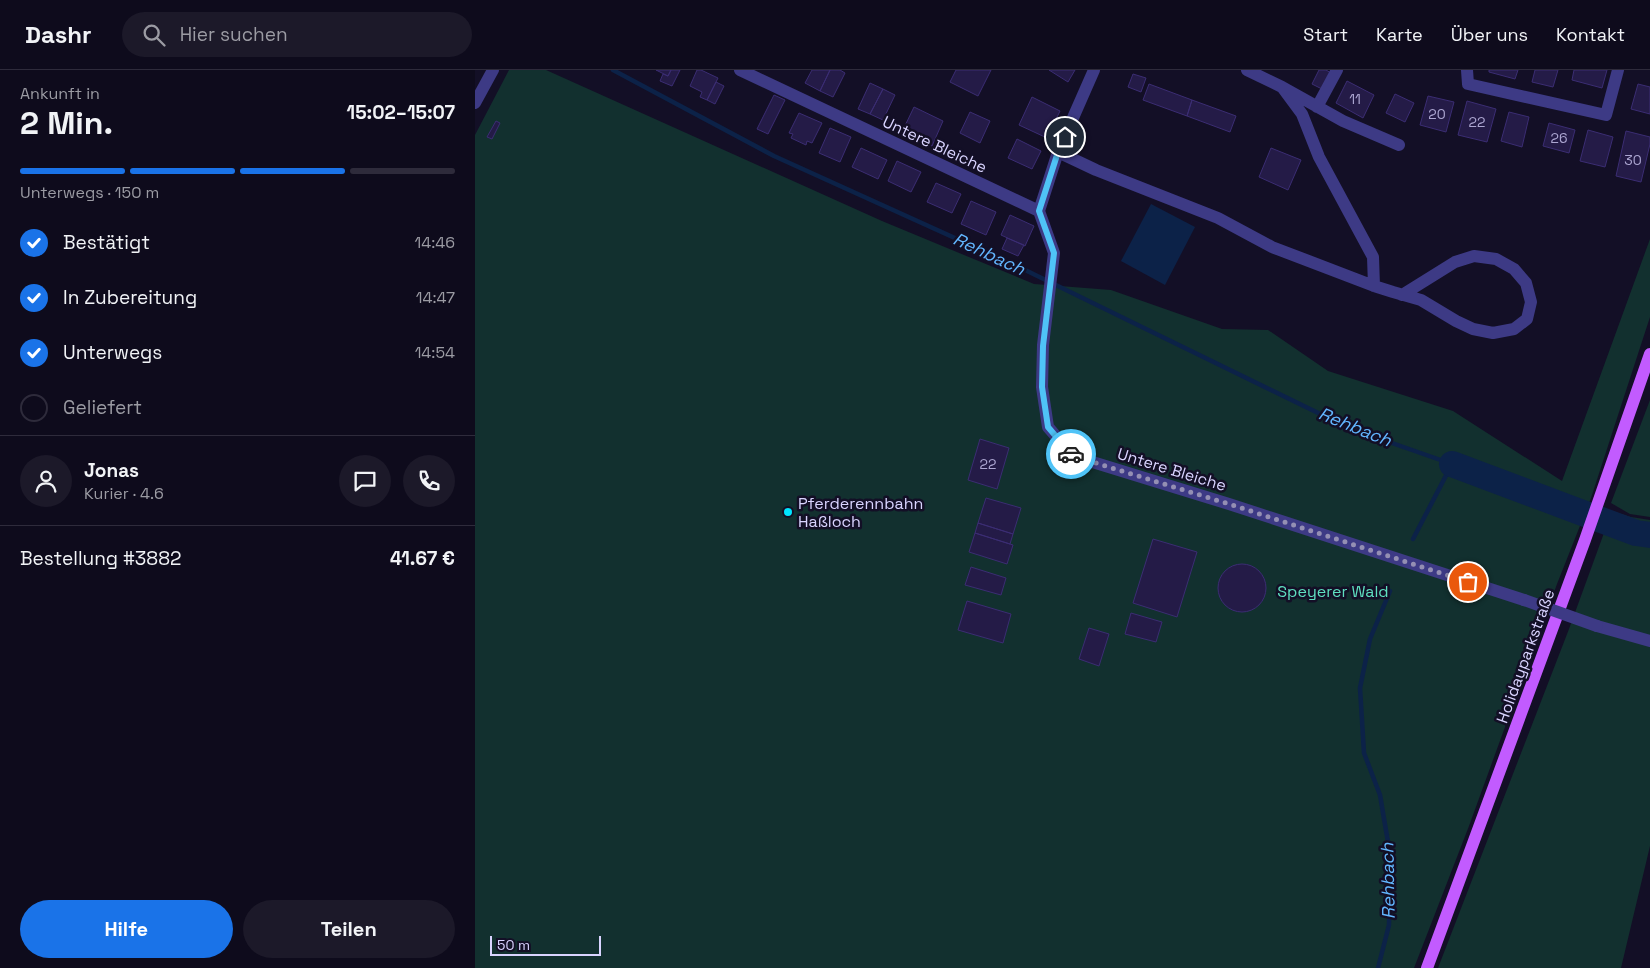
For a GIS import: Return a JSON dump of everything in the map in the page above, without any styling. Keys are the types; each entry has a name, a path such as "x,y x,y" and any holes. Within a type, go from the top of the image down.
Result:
{"main road":[{"name":"Holidayparkstraße","path":"1427,968 1585,540 1650,354"}],"street":[{"path":"476,97 493,70"},
{"name":"Untere Bleiche","path":"740,70 1039,211 1054,253 1043,346 1042,387 1048,427 1073,456 1229,504 1524,600 1597,626 1650,641"},
{"path":"1039,211 1058,152 1094,70"},
{"path":"1247,70 1343,121 1399,144"},
{"path":"1317,106 1337,70"},
{"path":"1467,70 1468,84 1606,115 1618,70"},
{"path":"1282,87 1302,114 1319,158 1373,257 1374,286"},
{"path":"1058,152 1096,170 1218,218 1272,247 1374,286 1402,295 1421,300 1473,329 1493,333 1514,329 1527,319 1531,302 1526,284 1514,269 1496,259 1474,256 1455,262 1402,295"}],"green space":[{"name":"Speyerer Wald","path":"509,70 546,70 882,221 1034,284 1111,290 1222,329 1268,330 1328,371 1453,411 1562,481 1650,239 1650,317 1591,498 1557,584 1469,826 1414,968 475,968 475,135"},
{"path":"1650,400 1650,517 1630,514 1611,503"},
{"path":"1612,511 1650,520 1650,846 1621,968 1438,968 1569,629"}],"water":[{"path":"1151,204 1195,227 1165,285 1121,261"}],"building":[{"path":"656,70 671,70 668,76"},
{"path":"671,70 680,70 672,86 660,81 663,74 668,76"},
{"path":"697,70 718,78 707,100 700,97 702,92 690,86"},
{"path":"812,70 830,70 820,91 805,83"},
{"path":"830,70 840,70 845,73 833,97 820,91"},
{"path":"956,70 991,70 978,96 950,82"},
{"path":"1049,70 1075,70 1068,82"},
{"path":"1319,70 1326,70 1331,73 1322,89 1312,84"},
{"path":"1489,70 1518,70 1515,79 1489,72"},
{"path":"1535,70 1558,70 1553,87 1532,82"},
{"path":"1574,70 1607,70 1602,88 1572,80"},
{"path":"1133,74 1146,78 1141,92 1128,87"},
{"path":"1347,81 1374,95 1363,118 1336,103"},
{"path":"716,82 724,86 715,104 707,100"},
{"path":"870,83 883,89 870,114 858,109"},
{"path":"1149,84 1192,100 1187,116 1143,100"},
{"path":"1638,84 1650,87 1650,114 1631,109"},
{"path":"883,89 895,95 883,120 870,114"},
{"path":"1395,94 1414,103 1405,122 1386,113"},
{"path":"774,95 785,100 768,134 757,129"},
{"path":"1428,96 1454,102 1446,132 1420,125"},
{"path":"1032,97 1060,111 1047,138 1019,125"},
{"path":"1192,100 1236,116 1230,132 1187,116"},
{"path":"1467,101 1496,109 1487,142 1458,135"},
{"path":"914,107 943,121 932,146 902,132"},
{"path":"970,112 990,121 980,143 960,133"},
{"path":"1509,112 1529,117 1522,147 1501,141"},
{"path":"799,113 822,123 812,143 807,141 806,145 791,138 793,134 789,133"},
{"path":"496,121 500,123 492,139 487,137"},
{"path":"1549,123 1575,130 1569,153 1543,146"},
{"path":"830,128 851,137 840,162 819,153"},
{"path":"1588,130 1613,137 1605,167 1580,161"},
{"path":"1626,131 1650,137 1641,182 1616,176"},
{"path":"1017,139 1041,151 1032,169 1008,158"},
{"path":"861,148 887,160 878,179 852,167"},
{"path":"1271,148 1301,160 1288,190 1259,177"},
{"path":"897,161 921,172 911,192 888,181"},
{"path":"936,183 961,194 952,213 927,202"},
{"path":"971,201 996,212 986,235 961,224"},
{"path":"1010,215 1034,226 1025,246 1001,235"},
{"path":"1007,238 1024,245 1018,256 1002,249"},
{"path":"980,439 1009,448 997,489 968,480"},
{"path":"986,498 1021,508 1013,534 978,523"},
{"path":"978,523 1013,534 1010,544 975,533"},
{"path":"975,533 1013,545 1007,564 969,552"},
{"path":"1153,539 1197,552 1177,617 1133,603"},
{"path":"1237,564 1247,564 1256,568 1262,574 1265,579 1265,597 1256,608 1247,612 1237,612 1228,608 1222,602 1218,593 1218,583 1222,574 1228,568"},
{"path":"971,567 1006,578 1001,595 965,585"},
{"path":"967,601 1011,614 1003,643 958,630"},
{"path":"1131,613 1162,622 1156,642 1125,634"},
{"path":"1089,628 1109,634 1099,666 1079,659"}],"waterway":[{"name":"Rehbach","path":"613,70 774,156 1021,268 1349,428 1452,464 1413,539"},
{"name":"Rehbach","path":"1452,464 1636,533 1650,535"},
{"name":"Rehbach","path":"1378,968 1389,925 1390,854 1380,795 1364,753 1360,688 1370,639 1390,591"}],"way so far":[{"path":"1071,454 1468,582"}],"place":[{"name":"Pferderennbahn Haßloch","path":"788,512"}],"route":[{"path":"1065,137 1058,152 1039,211 1054,253 1043,346 1042,387 1048,427 1071,454"}]}
